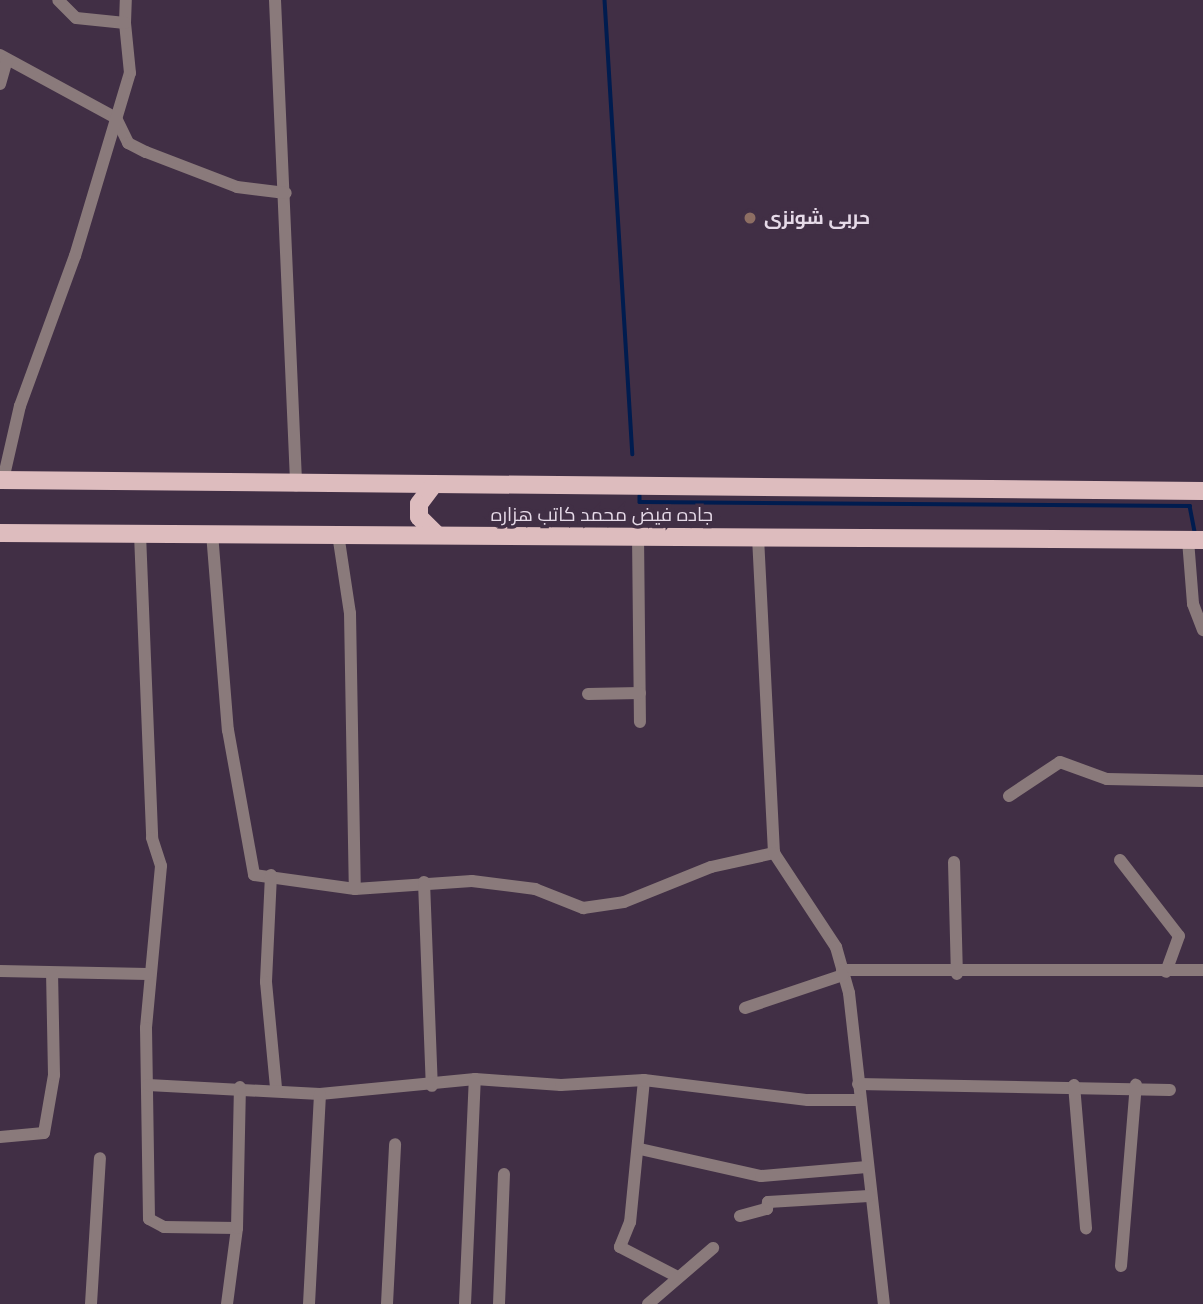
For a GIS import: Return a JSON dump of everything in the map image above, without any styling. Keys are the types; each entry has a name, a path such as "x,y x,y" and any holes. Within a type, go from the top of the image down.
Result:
{"main road":[{"path":"2,480 431,488 1203,491"},
{"path":"431,488 419,504 419,517 437,535"},
{"name":"جاده فیض محمد کاتب هزاره","path":"0,534 1196,540"}],"street":[{"path":"58,0 76,18 125,23"},
{"path":"2,480 20,406 130,73 125,23 126,0"},
{"path":"275,0 286,193 296,486"},
{"path":"0,85 4,57 116,118 128,143 146,152 237,187 286,193"},
{"path":"212,533 238,799 254,876 271,876 355,889 424,882 535,889 583,908 625,902 711,867 774,853"},
{"path":"140,534 152,838 161,866 148,975 152,1225 237,1228"},
{"path":"338,534 350,613 355,889"},
{"path":"638,536 640,722"},
{"path":"758,537 774,853 836,947 843,973 884,1304"},
{"path":"1196,540 1193,604 1203,630"},
{"path":"588,694 640,694"},
{"path":"1009,796 1060,762 1107,779 1203,781"},
{"path":"1120,860 1179,936 1166,972"},
{"path":"954,862 957,974"},
{"path":"271,876 267,982 276,1088"},
{"path":"424,882 432,1086"},
{"path":"746,1008 843,973 929,967 957,974 1203,970"},
{"path":"0,971 148,975"},
{"path":"0,1137 44,1133 54,1075 52,974"},
{"path":"148,1085 276,1088 320,1094 432,1086 475,1079 561,1085 644,1080 808,1100 860,1100"},
{"path":"465,1304 475,1079"},
{"path":"644,1080 640,1149 630,1222 620,1247 676,1276"},
{"path":"858,1084 1136,1085 1170,1090"},
{"path":"1074,1085 1086,1228"},
{"path":"1121,1266 1136,1085"},
{"path":"227,1304 237,1228 240,1087"},
{"path":"309,1304 320,1094"},
{"path":"387,1304 395,1144"},
{"path":"640,1149 761,1176 867,1167"},
{"path":"91,1304 100,1158"},
{"path":"499,1304 504,1174"},
{"path":"740,1216 767,1209 768,1202 869,1196"},
{"path":"648,1304 676,1276 713,1248"}],"waterway":[{"path":"605,0 633,454"},
{"path":"640,496 640,502 1190,506 1195,531"}],"place":[{"name":"حربی شونزی","path":"750,218"}]}
